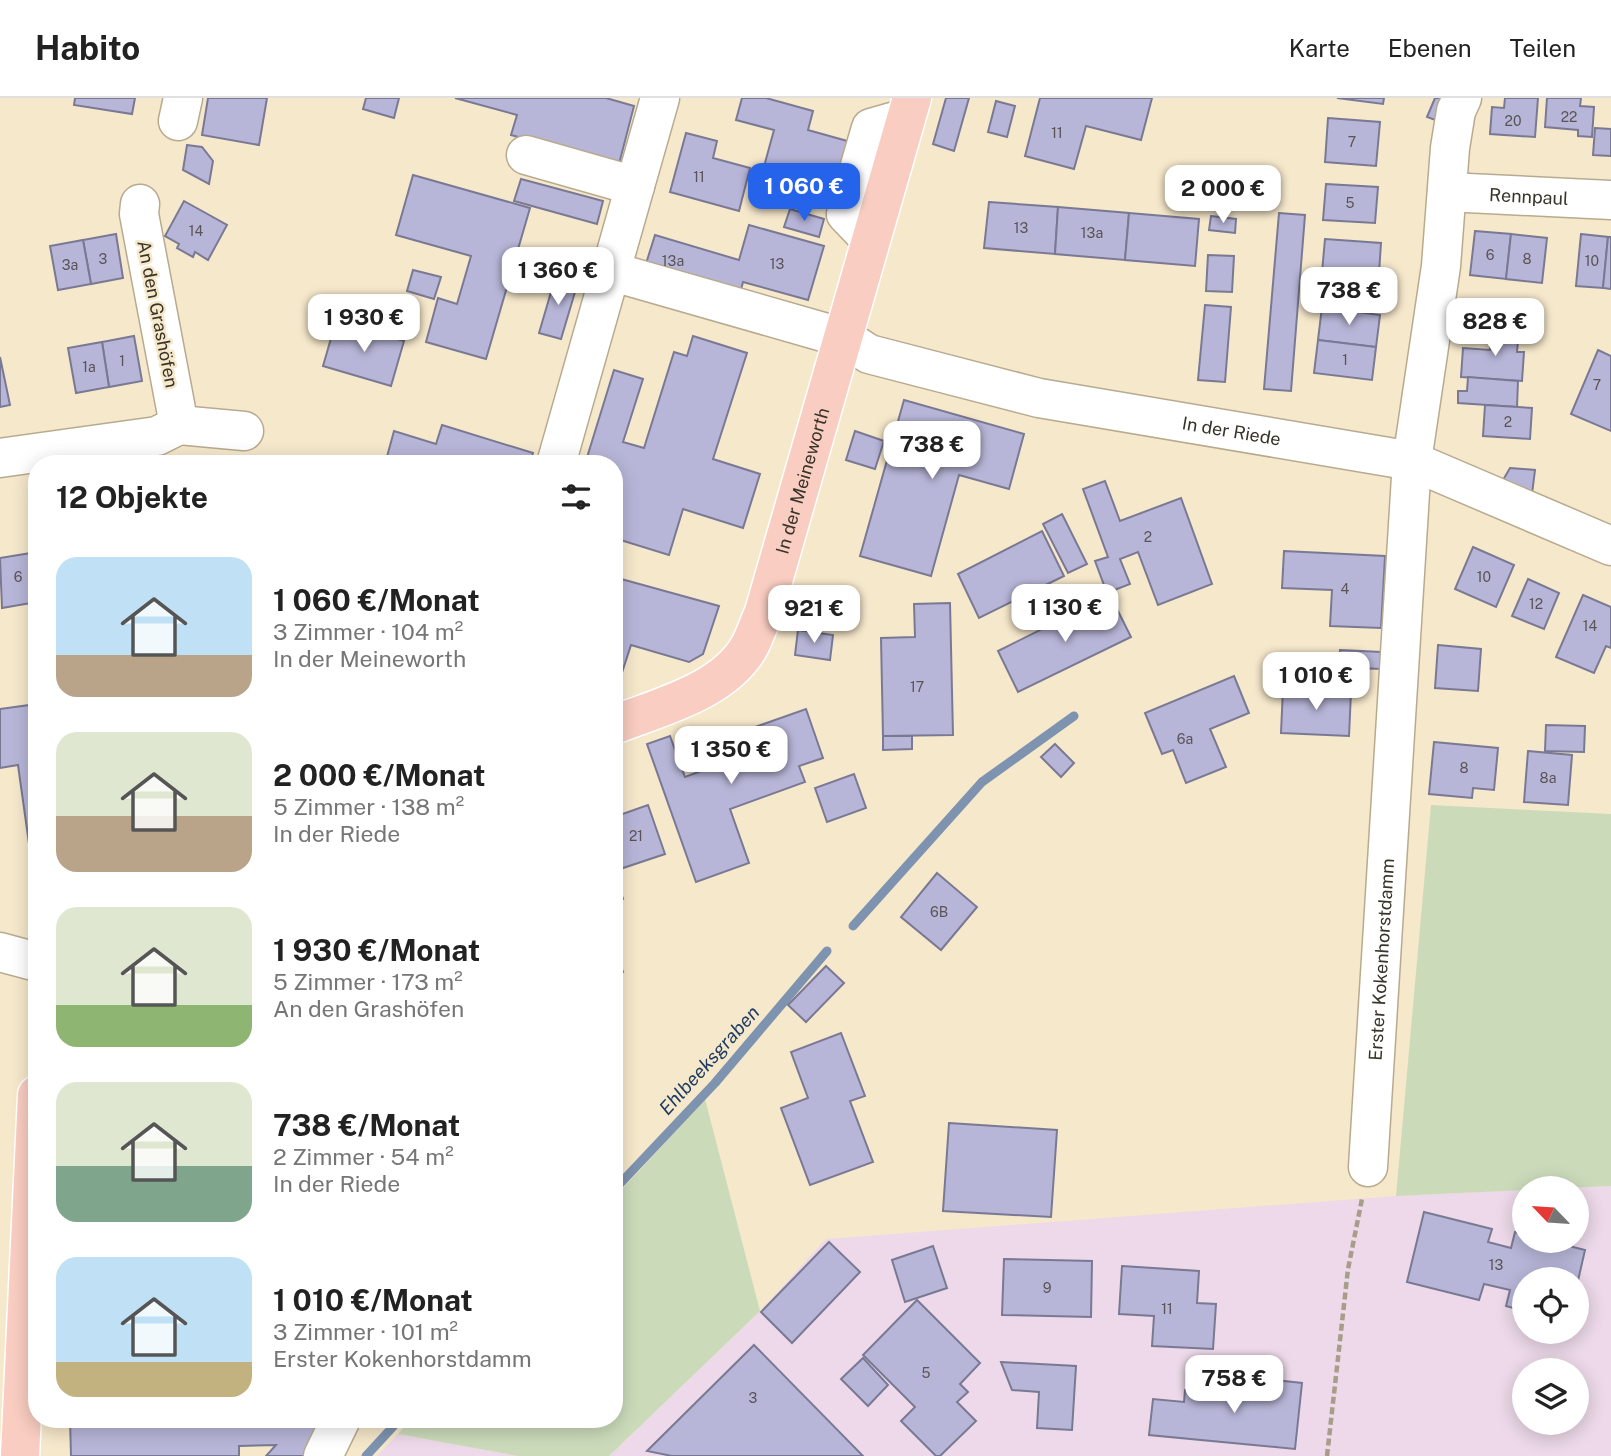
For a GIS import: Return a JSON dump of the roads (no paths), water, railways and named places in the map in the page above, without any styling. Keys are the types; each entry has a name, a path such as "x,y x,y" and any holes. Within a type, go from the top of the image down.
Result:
{"main road":[{"name":"In der Meineworth","path":"623,721 688,696 717,680 748,649 764,612 909,108"},
{"path":"20,1456 28,1286"}],"street":[{"path":"559,455 660,98"},
{"path":"1412,461 1441,265 1450,148 1456,111 1462,98"},
{"path":"526,155 635,186"},
{"name":"Rennpaul","path":"1447,191 1611,200"},
{"name":"An den Grashöfen","path":"140,204 139,214 179,425"},
{"name":"In der Riede","path":"610,271 844,338 869,354 1039,398 1412,461 1611,546"},
{"path":"0,458 157,436 179,425 244,431"},
{"name":"Erster Kokenhorstdamm","path":"1368,1167 1412,461"},
{"path":"0,952 28,960"},
{"path":"323,1456 337,1428"}],"waterway":[{"name":"Ehlbeeksgraben","path":"853,926 982,782 1074,716"},
{"name":"Ehlbeeksgraben","path":"623,1180 715,1083 827,951"},
{"name":"Ehlbeeksgraben","path":"366,1456 392,1428"}]}
